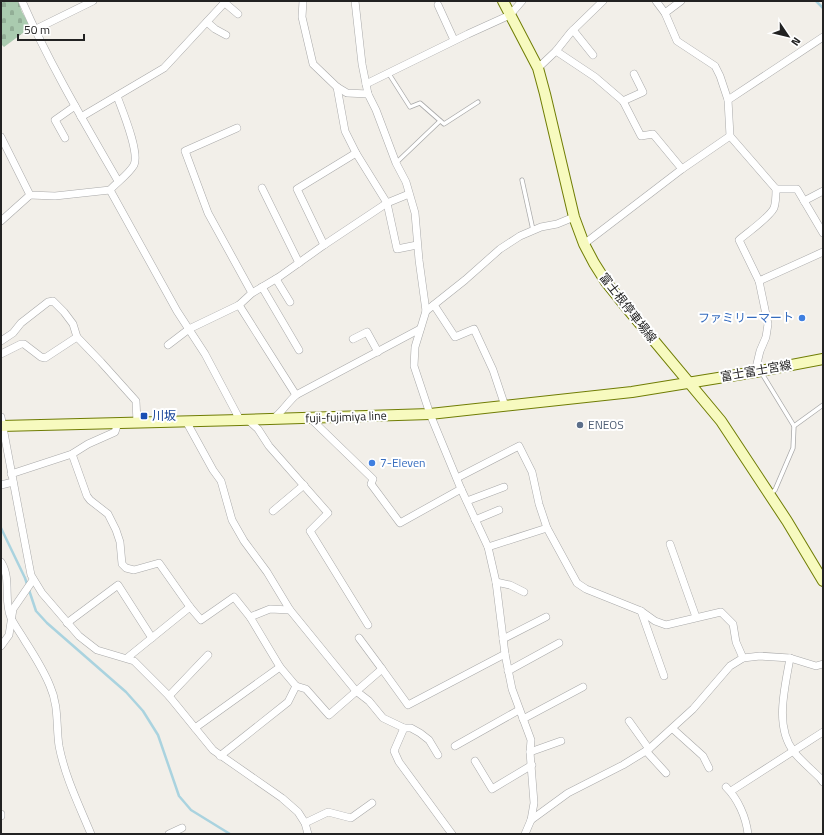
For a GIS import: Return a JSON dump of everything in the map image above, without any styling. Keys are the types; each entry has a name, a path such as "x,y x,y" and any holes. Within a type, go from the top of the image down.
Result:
{"main road":[{"name":"富士根停車場線","path":"503,1 538,68 574,217 584,244 594,263 606,282 721,421 823,581"},
{"name":"富士富士宮線","path":"689,383 823,359"},
{"name":"fuji-fujimiya line","path":"1,423 118,423 430,414 632,392 689,383"}],"street":[{"path":"22,1 34,30 81,117 118,181"},
{"path":"34,30 94,1"},
{"path":"303,1 302,17 313,64 337,87 348,94 368,94"},
{"path":"355,1 362,64 368,94 376,110 396,163 406,182 415,213 417,245 426,311 415,347 414,366 430,414 461,489 488,547 496,582 505,654 512,689 531,740 530,752 534,803 531,820 525,834"},
{"path":"366,84 389,74 454,40 510,15 522,1"},
{"path":"538,68 556,51 573,30 603,1"},
{"path":"656,1 665,13 677,41 715,66 728,100 730,136 776,189 774,209 739,240 759,281 768,324 766,337 760,351 757,372"},
{"path":"665,13 681,1"},
{"path":"81,117 164,68 225,2 238,14"},
{"path":"438,5 454,40"},
{"path":"206,22 226,35"},
{"path":"573,30 593,54"},
{"path":"728,100 823,37"},
{"path":"556,51 595,77 623,101 641,136 654,134 682,169"},
{"path":"623,101 643,92 634,74"},
{"path":"337,87 345,131 356,154 387,203 397,249 417,245"},
{"path":"1,221 30,195 55,196 110,190 128,172 135,163 134,144 117,96"},
{"path":"65,138 54,120 75,106"},
{"path":"237,128 185,151 208,213 252,293"},
{"path":"584,244 682,169 730,136"},
{"path":"1,137 30,195"},
{"path":"324,245 297,188 356,154"},
{"path":"262,188 299,262"},
{"path":"776,189 797,189 823,232"},
{"path":"110,190 177,311 206,354 244,420 258,429 269,446 328,512 310,531 368,625"},
{"path":"804,201 823,191"},
{"path":"168,345 189,329 239,305 252,293 276,279 387,203 409,194"},
{"path":"426,311 500,250 520,236 533,230 557,224 574,217"},
{"path":"759,281 823,252"},
{"path":"276,279 290,302"},
{"path":"262,287 299,350"},
{"path":"1,342 13,333 20,323 48,302 53,301 73,324 77,338 136,401 137,422"},
{"path":"239,305 296,395"},
{"path":"434,305 455,337 474,329 493,370 505,406"},
{"path":"273,419 280,414 286,404 296,395 420,329"},
{"path":"353,339 367,332 378,352"},
{"path":"1,354 24,344 41,357 46,358 77,338"},
{"path":"310,418 373,479 370,484 400,523 461,489"},
{"path":"186,421 213,470 222,481 232,520 244,541 267,572 290,610 356,691 369,701 383,718 404,728 411,728 429,740 438,755"},
{"path":"1,423 31,574 31,582 13,609 9,635 1,646"},
{"path":"11,474 72,454 88,444 115,432 118,423"},
{"path":"457,478 519,446 532,472 539,504 547,528 577,583 586,590 641,611 655,621 666,625 721,612 733,624 736,642 743,658"},
{"path":"72,454 87,496 108,514 116,530 120,542 122,564 126,568 134,570 159,563 201,620 234,597 250,617 280,667 296,686 306,689 329,715 382,669"},
{"path":"1,484 13,482"},
{"path":"273,511 304,485"},
{"path":"467,501 504,487"},
{"path":"475,520 500,510"},
{"path":"488,547 547,528"},
{"path":"670,544 696,617"},
{"path":"1,562 5,568 4,589 11,618 32,651 50,687 56,706 59,745 69,782 91,834"},
{"path":"31,582 79,636 97,650 134,661 169,696 213,750 282,798 298,812 305,824 308,834"},
{"path":"496,582 510,585 524,592"},
{"path":"67,623 118,585 152,638"},
{"path":"127,658 190,607"},
{"path":"250,617 270,609 290,610"},
{"path":"641,611 664,676"},
{"path":"503,639 546,617"},
{"path":"359,638 408,705 505,654"},
{"path":"508,671 559,643"},
{"path":"169,696 208,655"},
{"path":"531,820 568,793 623,765 648,750 673,729 693,709 730,666 743,658 760,656 790,658 816,666 823,664"},
{"path":"790,658 784,695 783,725 787,739 793,751 823,782"},
{"path":"195,728 280,667"},
{"path":"220,756 288,702 296,686"},
{"path":"523,719 583,687"},
{"path":"455,746 519,710"},
{"path":"629,721 648,750 666,773"},
{"path":"404,728 394,751 399,762 452,834"},
{"path":"673,729 703,756 709,768"},
{"path":"748,834 747,822 728,789 823,732"},
{"path":"530,752 561,741"},
{"path":"475,761 492,789 532,765"},
{"path":"305,824 328,812 351,818 372,803"},
{"path":"169,834 182,828"}],"lane":[{"path":"389,74 410,107 420,103 444,124 478,102"},
{"path":"396,163 440,121"},
{"path":"522,180 533,230"},
{"path":"757,372 794,426 793,448 775,490 769,495"},
{"path":"794,426 823,405"}],"green space":[{"path":"1,1 18,1 22,12 31,27 4,47 1,44"}],"waterway":[{"path":"816,1 823,8"},
{"path":"1,528 25,578 36,611 47,623 126,692 143,711 158,735 179,796 191,810 230,834"}],"place":[{"name":"ファミリーマート","path":"802,318"},
{"name":"川坂","path":"144,416"},
{"name":"ENEOS","path":"580,425"},
{"name":"7-Eleven","path":"372,463"}]}
